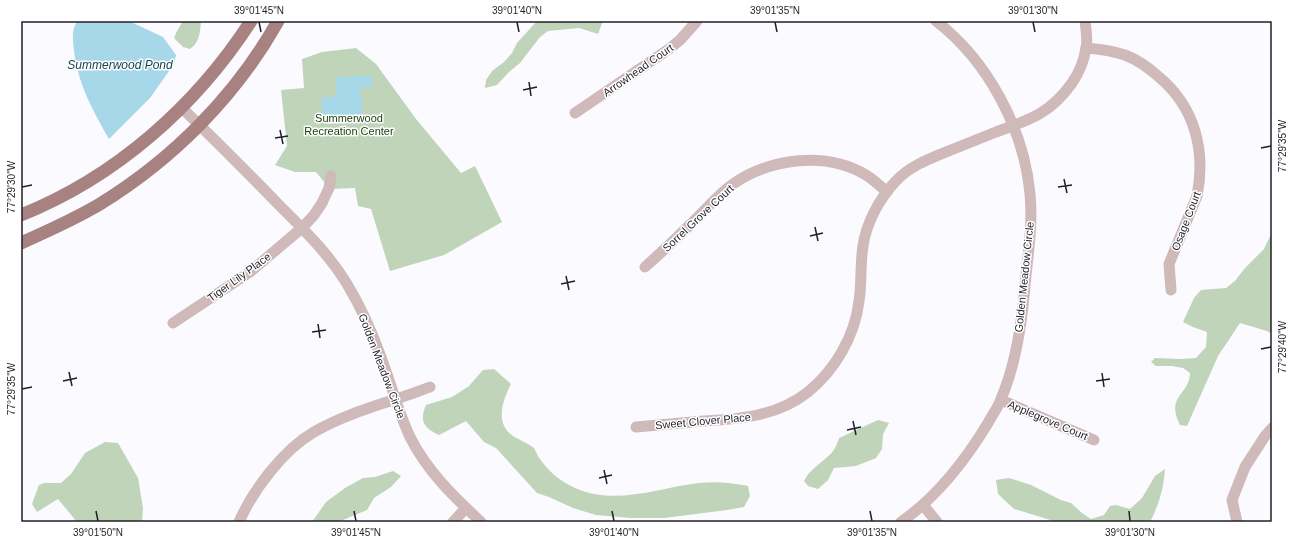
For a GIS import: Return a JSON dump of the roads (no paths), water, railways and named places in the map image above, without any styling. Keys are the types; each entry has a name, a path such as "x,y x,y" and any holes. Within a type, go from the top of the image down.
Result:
{"main road":[{"path":"21,215 41,208 74,189 110,167 132,151 182,108 214,73 251,21"},
{"path":"21,243 75,218 99,204 158,163 200,125 222,100 255,58 278,21"}],"street":[{"name":"Arrowhead Court","path":"575,113 680,40 697,21"},
{"name":"Golden Meadow Circle","path":"901,522 922,505 946,481 974,447 1001,400 1013,362 1022,324 1030,233 1030,194 1026,170 1013,126 1005,108 985,73 975,59 936,21"},
{"name":"Sweet Clover Place","path":"636,427 739,419 766,414 794,401 818,383 834,365 850,336 858,312 860,300 862,257 865,235 872,216 887,192 895,182 911,169 930,158 1013,126 1041,113 1062,97 1076,76 1082,63 1086,48 1085,21"},
{"name":"Osage Court","path":"1086,48 1121,54 1150,68 1181,100 1188,111 1196,132 1201,158 1199,185 1197,196 1169,264 1171,290"},
{"name":"Golden Meadow Circle","path":"182,108 303,227 346,281 355,297 379,351 395,399 410,437 424,460 440,481 481,522"},
{"name":"Sorrel Grove Court","path":"645,267 725,190 744,178 770,166 814,160 844,165 866,175 887,192"},
{"name":"Tiger Lily Place","path":"173,323 250,272 303,227 322,203 329,188 331,176"},
{"path":"239,522 243,512 262,481 281,460 306,438 340,419 430,387"},
{"name":"Applegrove Court","path":"1001,400 1094,440"},
{"path":"1237,522 1232,500 1246,467 1265,436 1272,428"},
{"path":"922,505 938,522"},
{"path":"453,522 466,508"}],"water":[{"name":"Summerwood Pond","path":"77,21 129,21 163,37 176,55 174,64 150,98 109,139 92,108 79,75 73,39 73,32"},
{"path":"371,75 373,86 360,88 363,118 323,122 321,98 337,96 335,78"}],"park label":[{"name":"Summerwood Recreation Center","path":"349,124"}]}
